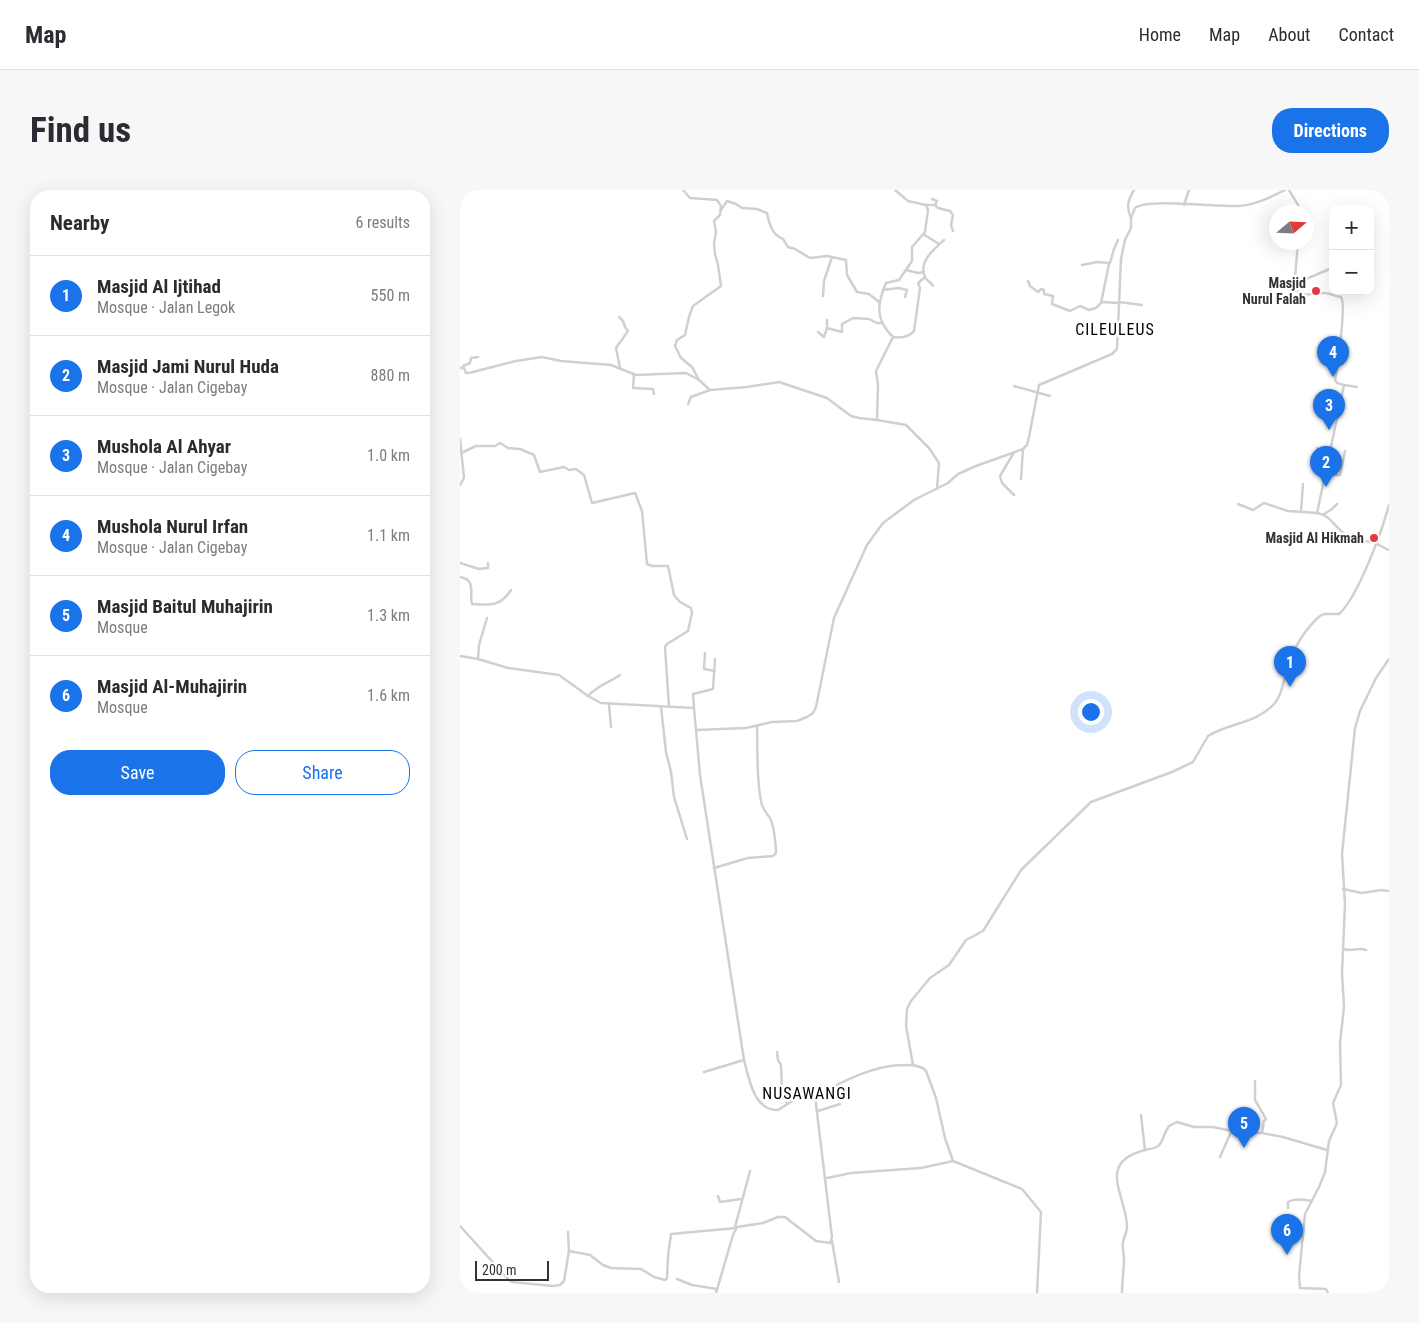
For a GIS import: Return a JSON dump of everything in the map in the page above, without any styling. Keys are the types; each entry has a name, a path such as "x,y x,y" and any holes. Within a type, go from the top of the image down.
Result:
{"street":[{"path":"683,190 691,199 717,200 721,211"},
{"path":"895,190 908,201 926,206 927,204 935,205 938,208 951,212 953,216 951,225 953,231"},
{"path":"1131,218 1128,214 1128,203 1134,190"},
{"path":"1184,205 1189,190"},
{"path":"696,730 757,726 776,721 797,721 813,713 816,707 834,618 867,545 883,523 914,500 937,489 966,470 1023,449 1027,445 1029,437 1039,385 1115,352 1118,344 1121,259 1125,240 1131,228 1133,210 1140,205 1240,206 1268,198 1284,190"},
{"path":"1290,190 1298,205"},
{"path":"932,199 937,200 935,205"},
{"path":"710,390 699,380 692,367 680,358 675,346 678,340 686,335 689,316 693,306 720,288 714,243 716,232 714,221 720,216 727,201 742,208 757,209 767,213 767,220 777,236 784,239 788,247 796,249 810,258 832,257 846,260 847,275 858,293 869,294 879,302"},
{"path":"925,277 918,283 920,288 914,331 912,334 901,337 893,336 885,329 882,322 879,302 886,283 896,282 912,261 912,247 924,234 928,210 926,206"},
{"path":"1131,228 1135,227"},
{"path":"924,234 940,244"},
{"path":"933,286 925,277 923,266 926,259 944,240"},
{"path":"1028,281 1030,286 1038,292 1041,288 1044,290 1044,294 1053,295 1052,304 1062,306 1067,310 1073,310 1080,306 1086,310 1092,310 1102,302 1109,264 1118,240"},
{"path":"1298,250 1296,291 1301,294 1326,292 1343,298 1343,316 1335,380 1344,385 1357,387"},
{"path":"823,296 824,282 832,257"},
{"path":"1082,265 1098,262 1109,264"},
{"path":"906,270 918,273 924,272"},
{"path":"1283,286 1296,286 1329,270"},
{"path":"883,290 898,288 907,290 905,297"},
{"path":"1102,302 1142,304"},
{"path":"619,318 623,321 628,331 617,347 620,368"},
{"path":"827,328 842,332 842,324 853,318 882,322"},
{"path":"818,332 825,337 827,320"},
{"path":"877,420 878,385 876,371 893,336"},
{"path":"478,357 471,358 470,363 461,368 464,368 466,373 469,374 516,361 542,357 561,361 611,365 634,374 665,375 682,373 699,380"},
{"path":"634,374 633,388 653,389 654,394"},
{"path":"688,404 690,397 710,390 778,382 827,398 851,416 906,425 929,448 939,463 937,489"},
{"path":"1317,513 1344,385"},
{"path":"1014,386 1050,396"},
{"path":"460,439 464,478 460,485"},
{"path":"461,453 476,446 494,446 500,442 509,448 520,449 534,455 540,472 564,467 569,470 576,469 584,475 592,503 635,492 641,509 647,564 652,566 668,566 674,595 681,603 690,607 692,611 688,631 665,647 669,707"},
{"path":"1317,448 1320,466 1326,472 1340,475 1345,451"},
{"path":"1021,479 1023,449"},
{"path":"1013,454 1000,476 1002,483 1014,495"},
{"path":"1301,511 1303,484"},
{"path":"1238,504 1253,510 1262,503 1288,511 1324,514 1348,536 1389,550"},
{"path":"1324,514 1337,504"},
{"path":"914,1066 906,1026 909,1004 930,978 949,965 966,940 983,931 1024,867 1091,802 1194,762 1208,736 1251,720 1273,705 1280,692 1296,645 1320,616 1341,613 1352,597 1376,544 1389,505"},
{"path":"460,563 479,569 488,568 488,564"},
{"path":"460,577 466,578 471,584 472,604 485,606 496,603 506,598 512,590"},
{"path":"478,658 479,645 487,618"},
{"path":"705,652 704,669 715,671"},
{"path":"460,656 478,658 508,668 559,675 601,703 694,708"},
{"path":"715,659 714,689 693,694 694,708 700,776 744,1060 759,1102 767,1109 778,1110 811,1092 815,1096 832,1240 839,1282"},
{"path":"1328,1293 1326,1289 1302,1289 1300,1286 1300,1257 1305,1214 1325,1172 1330,1136 1337,1123 1333,1103 1341,1085 1340,1043 1344,1007 1342,973 1344,889 1342,854 1355,728 1360,712 1376,678 1389,659"},
{"path":"588,696 600,685 620,675"},
{"path":"609,704 611,727"},
{"path":"661,707 674,797 687,839"},
{"path":"714,868 748,858 773,856 776,853 771,819 764,810 760,798 757,726"},
{"path":"1344,889 1362,893 1380,890 1389,891"},
{"path":"1344,949 1358,948 1366,950"},
{"path":"777,1052 781,1065 782,1091 787,1104"},
{"path":"704,1072 744,1060"},
{"path":"815,1096 842,1082 880,1068 892,1066 923,1068 936,1098 945,1138 953,1161"},
{"path":"1256,1081 1255,1100 1266,1119 1262,1133"},
{"path":"818,1111 840,1104"},
{"path":"1141,1116 1145,1150"},
{"path":"1122,1293 1123,1243 1127,1228 1116,1175 1124,1159 1136,1153 1160,1146 1169,1126 1177,1122 1194,1127 1213,1127 1231,1132 1262,1133 1308,1143 1328,1150"},
{"path":"1220,1157 1231,1132"},
{"path":"826,1178 851,1172 921,1168 953,1161 1022,1189 1040,1209 1041,1214 1037,1293"},
{"path":"677,1280 717,1291 750,1171"},
{"path":"718,1196 720,1202 742,1198"},
{"path":"1288,1208 1288,1202 1291,1200 1312,1201"},
{"path":"569,1251 590,1256 602,1265 611,1268 641,1269 654,1277 665,1280 667,1278 671,1234 763,1223 778,1217 785,1217 816,1240 830,1243 832,1240"},
{"path":"460,1226 512,1282 553,1286 560,1285 564,1281 569,1251 568,1232"}],"place":[{"name":"Masjid Nurul Falah","path":"1316,291"},
{"name":"Mushola Nurul Irfan","path":"1333,377"},
{"name":"Mushola Al Ahyar","path":"1329,430"},
{"name":"Masjid Jami Nurul Huda","path":"1326,487"},
{"name":"Masjid Al Hikmah","path":"1374,538"},
{"name":"Masjid Al Ijtihad","path":"1290,687"},
{"name":"Masjid Baitul Muhajirin","path":"1244,1148"},
{"name":"Masjid Al-Muhajirin","path":"1287,1255"}],"district":[{"name":"CILEULEUS","path":"1115,329"},
{"name":"NUSAWANGI","path":"807,1093"}]}
